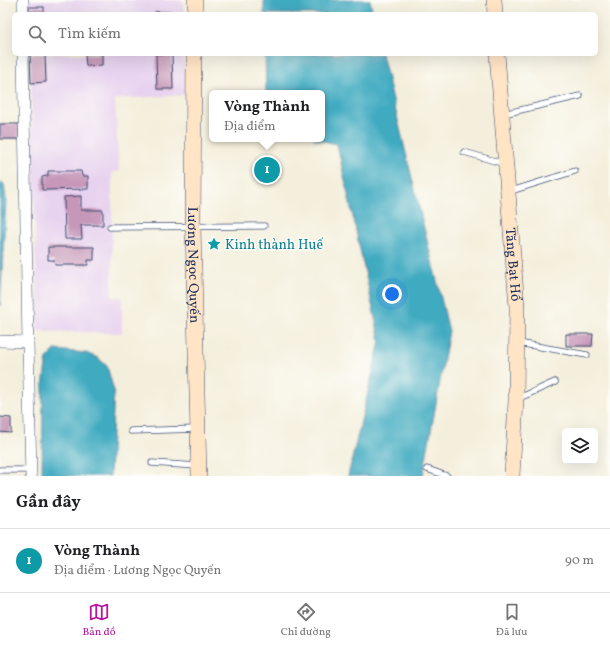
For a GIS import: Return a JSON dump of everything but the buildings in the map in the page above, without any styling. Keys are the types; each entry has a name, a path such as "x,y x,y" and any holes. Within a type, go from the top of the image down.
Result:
{"main road":[{"path":"195,0 195,12"},
{"path":"494,0 495,12"},
{"name":"Lương Ngọc Quyến","path":"194,56 193,227 198,471"},
{"name":"Tăng Bạt Hổ","path":"498,56 507,192 517,307 516,400 512,476"}],"street":[{"path":"23,0 23,12"},
{"path":"23,56 31,473"},
{"path":"0,341 28,342"}],"lane":[{"path":"503,114 580,96"},
{"path":"464,152 506,165"},
{"path":"507,192 575,171"},
{"path":"110,227 264,226"},
{"path":"516,343 587,355"},
{"path":"516,400 555,382"},
{"path":"131,431 198,429"},
{"path":"152,463 198,471"},
{"path":"427,469 447,476"},
{"path":"0,470 31,473"}],"shaded area":[{"path":"28,0 183,0 183,12 29,12"},
{"path":"30,56 184,56 185,95 115,99 119,171 112,172 112,297 122,297 122,333 38,331"}],"water":[{"path":"264,0 370,0 373,12 264,12"},
{"path":"265,56 382,56 449,331 423,476 348,476 380,341 337,144 325,141 325,90 266,90"},
{"path":"0,181 4,184 6,200 0,306"},
{"path":"55,350 86,353 98,358 107,366 114,391 110,476 42,476 43,385 47,358"}],"place":[{"name":"Vòng Thành","path":"267,170"},
{"name":"Kinh thành Huế","path":"214,244"}]}
